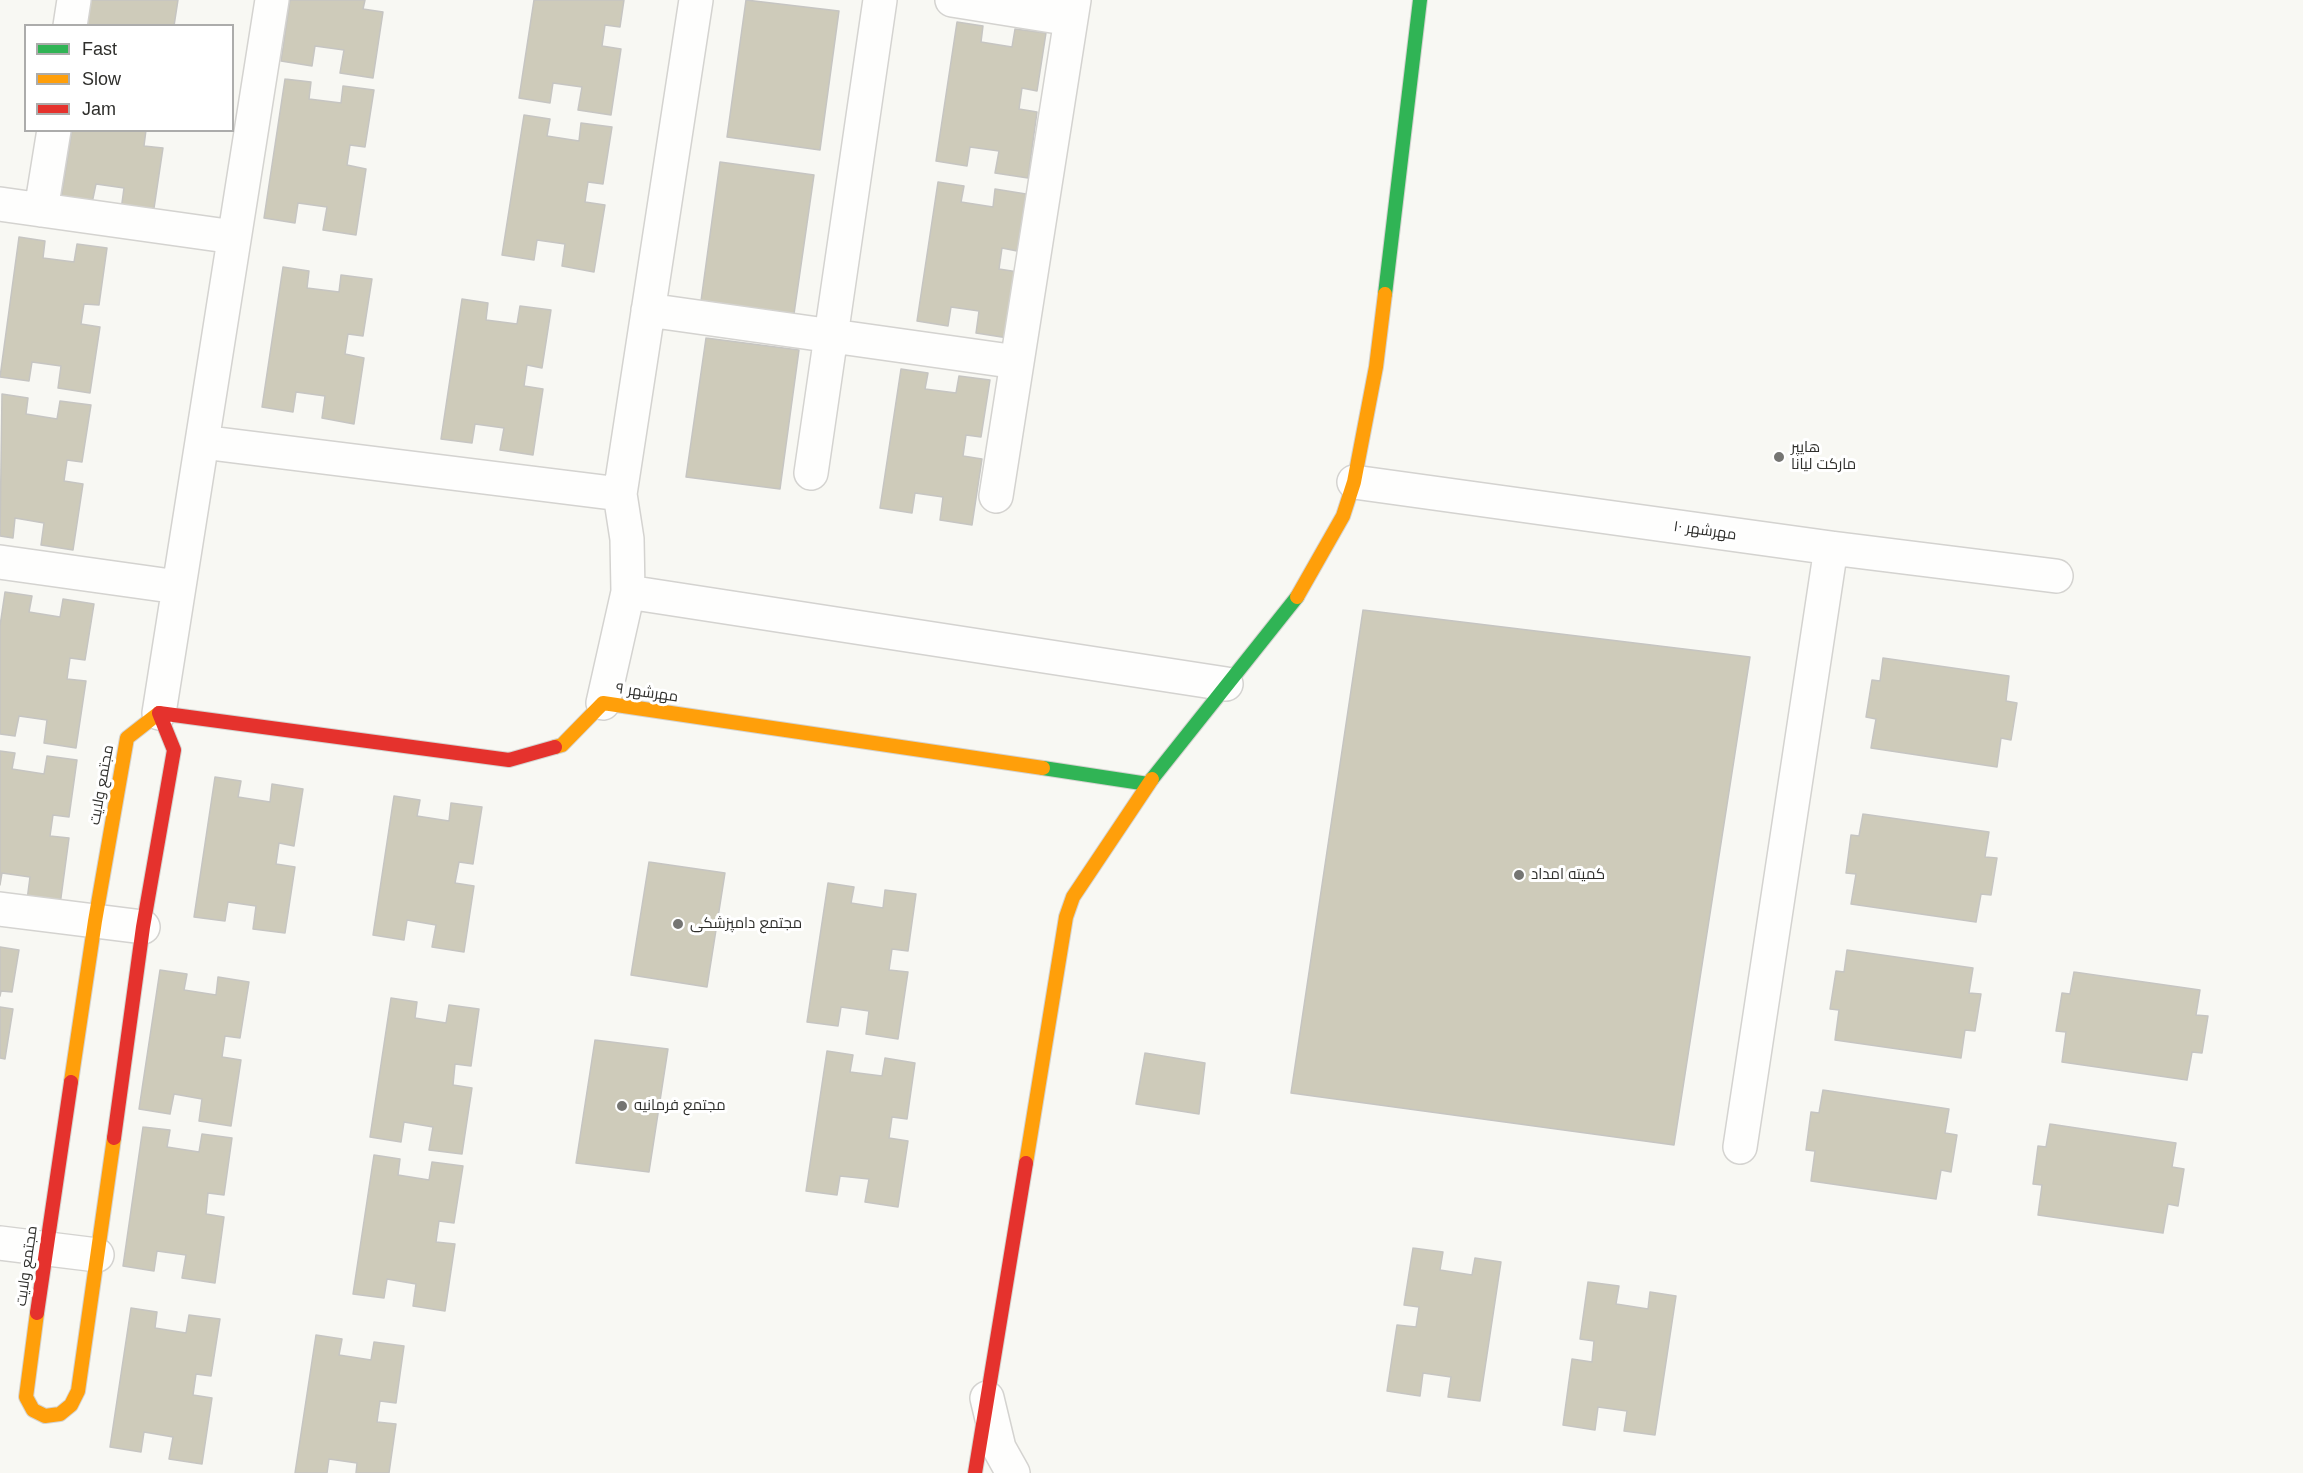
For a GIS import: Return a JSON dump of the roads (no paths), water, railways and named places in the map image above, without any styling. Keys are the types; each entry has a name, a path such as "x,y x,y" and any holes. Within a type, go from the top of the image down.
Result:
{"street":[{"path":"70,24 74,0"},
{"path":"159,713 272,0"},
{"path":"603,703 628,592 627,539 620,494 696,0"},
{"path":"811,472 880,0"},
{"path":"952,0 1072,9 996,496"},
{"path":"975,1473 1066,917 1073,897 1149,784 1296,598 1343,516 1354,482 1376,367 1420,0"},
{"path":"41,210 54,132"},
{"path":"0,204 234,237"},
{"path":"648,310 1017,362"},
{"path":"202,442 620,494"},
{"name":"مهرشهر ۱۰","path":"1354,482 1832,548 2056,576"},
{"path":"1740,1147 1832,548"},
{"path":"0,562 178,587"},
{"path":"628,592 1226,684"},
{"name":"مهرشهر ۹","path":"159,713 509,760 562,745 603,703 1149,784"},
{"name":"مجتمع ولایت","path":"159,713 174,750 143,927 78,1391 71,1405 60,1414 45,1416 33,1410 26,1397 96,921 127,738 159,713"},
{"path":"0,909 143,927"},
{"path":"0,1243 97,1255"},
{"path":"987,1398 999,1448 1013,1473"}],"place":[{"name":"هایپر مارکت لیانا","path":"1779,457"},
{"name":"کمیته امداد","path":"1519,875"},
{"name":"مجتمع دامپزشکی","path":"678,924"},
{"name":"مجتمع فرمانیه","path":"622,1106"}]}
